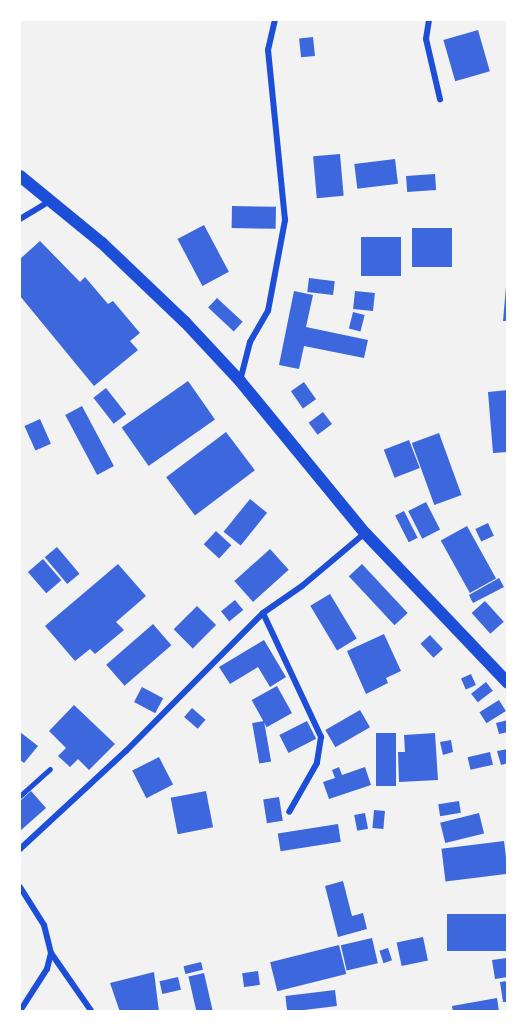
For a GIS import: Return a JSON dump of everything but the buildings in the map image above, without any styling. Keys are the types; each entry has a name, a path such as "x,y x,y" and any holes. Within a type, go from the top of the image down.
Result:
{"main road":[{"path":"20,176 51,200 144,282 240,381 365,533 507,683"}],"street":[{"path":"240,381 250,342 268,311 285,220 268,50 275,20"},
{"path":"429,20 426,39 440,99"},
{"path":"20,219 51,200"},
{"path":"20,849 126,751 263,613 302,586 365,533"},
{"path":"263,613 321,737 317,763 289,812"},
{"path":"20,887 44,926 51,953 92,1011"},
{"path":"20,1011 47,969 51,953"}],"lane":[{"path":"20,796 50,769"}]}
